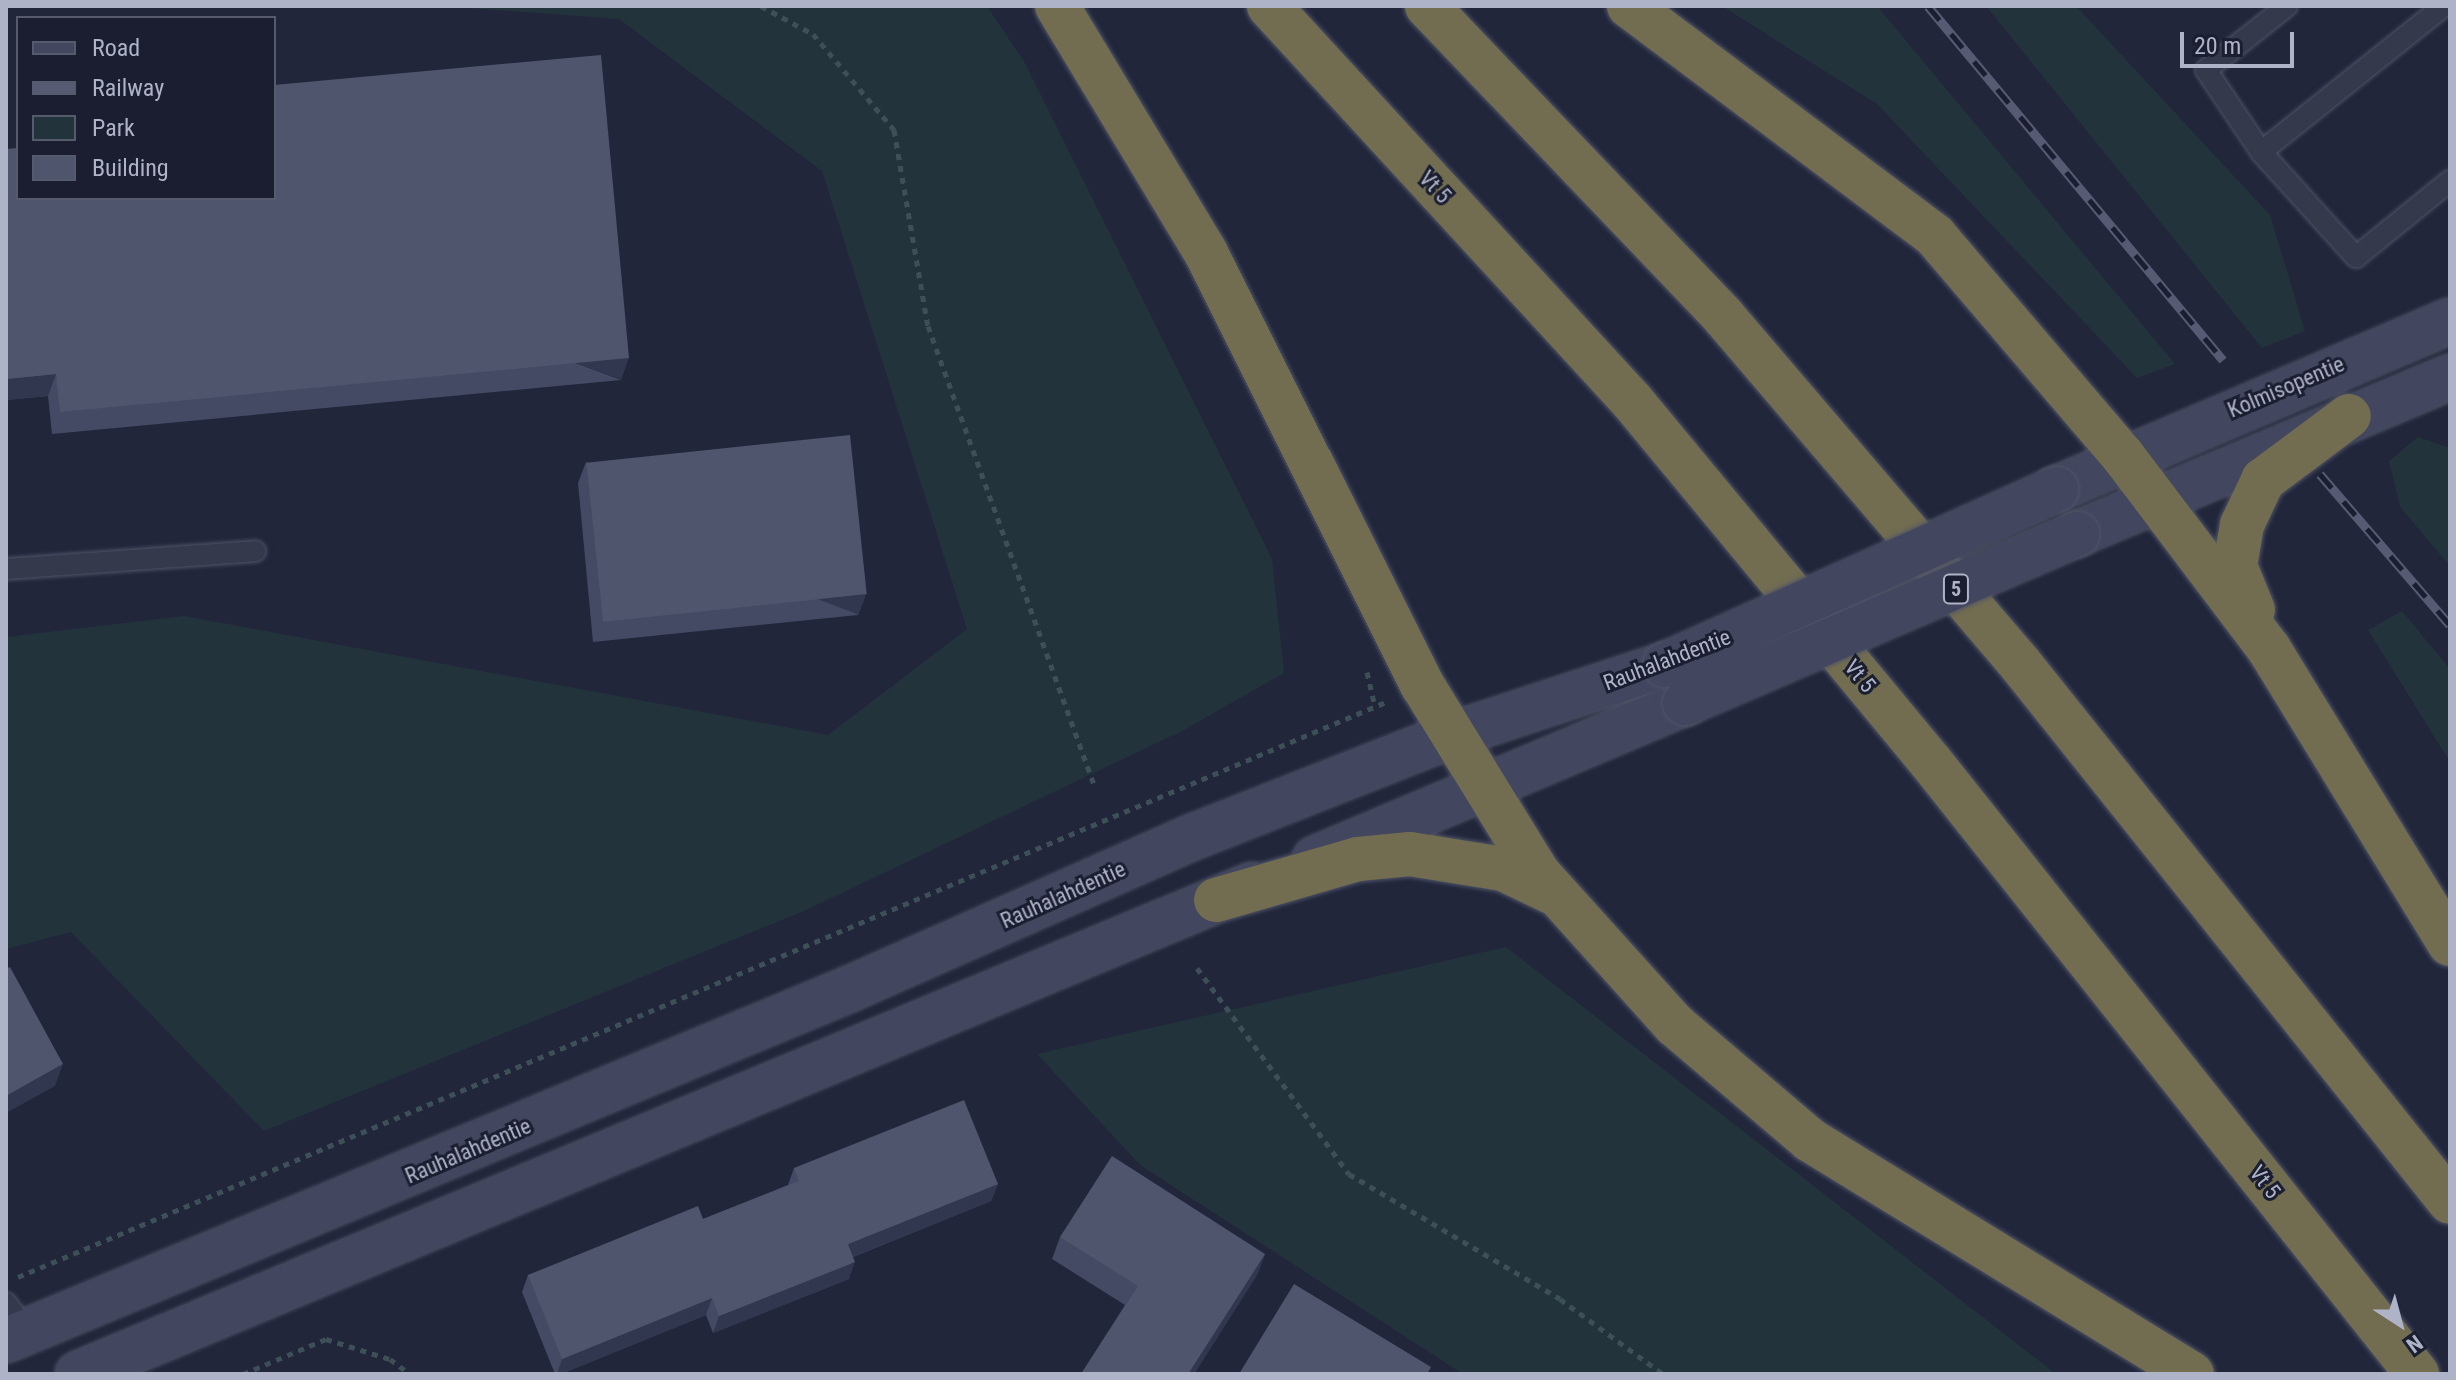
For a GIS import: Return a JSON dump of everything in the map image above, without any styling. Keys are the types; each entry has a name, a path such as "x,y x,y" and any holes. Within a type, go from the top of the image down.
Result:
{"highway":[{"path":"1057,6 1206,253 1423,686 1483,791 1558,895 1675,1025 1810,1140 2192,1374"},
{"name":"Vt 5","path":"1269,6 1632,401 1930,761 2417,1374"},
{"name":"5","path":"1427,6 1785,388 2021,665 2450,1202"},
{"path":"1629,6 1935,236 2123,456 2269,649 2450,944"},
{"path":"2269,649 2235,566 2242,525 2263,480 2349,416"},
{"path":"1216,900 1358,859 1410,854 1503,869 1558,895"}],"main road":[{"name":"Kolmisopentie","path":"2123,456 2450,321"},
{"path":"2156,499 2349,416 2450,377"},
{"name":"Rauhalahdentie","path":"13,1325 824,1000 1193,837 1452,735 1665,665 2123,456"},
{"name":"Rauhalahdentie","path":"78,1374 1483,791 2156,499"}],"lane":[{"path":"2287,6 2206,70 2261,152 2356,257 2450,181"},
{"path":"2261,152 2447,7"},
{"path":"6,569 255,551"}],"path":[{"path":"761,6 813,34 894,130 928,326 1093,783"},
{"path":"6,1282 1423,686"},
{"path":"1197,968 1349,1174 1560,1299 1663,1374"},
{"path":"243,1374 326,1339 390,1359 410,1374"}],"green space":[{"path":"442,6 987,6 1025,63 1272,559 1284,673 1182,731 804,911 264,1131 71,932 6,949 6,637 184,616 828,735 967,629 822,171 619,19"},
{"path":"1722,6 1877,6 2175,364 2137,378 1877,104"},
{"path":"1986,6 2076,6 2270,215 2305,331 2262,348"},
{"path":"2418,437 2450,448 2450,566 2400,507 2389,461"},
{"path":"2402,611 2450,669 2450,762 2368,630"},
{"path":"1506,947 2056,1374 1463,1374 1140,1165 1037,1054"}],"building":[{"path":"601,55 629,358 60,412 56,374 6,379 6,149 16,148 16,200 276,200 276,85"},
{"path":"850,435 867,594 603,622 586,463"},
{"path":"10,967 63,1064 6,1096 6,969"},
{"path":"964,1100 998,1184 848,1244 855,1262 719,1316 712,1298 562,1359 528,1275 698,1206 703,1219 799,1181 794,1168"},
{"path":"1112,1156 1265,1254 1188,1374 1081,1374 1138,1286 1060,1237"},
{"path":"1294,1284 1431,1367 1427,1374 1239,1374"}],"railway":[{"path":"1928,6 2223,360"},
{"path":"2320,474 2450,625"}]}
